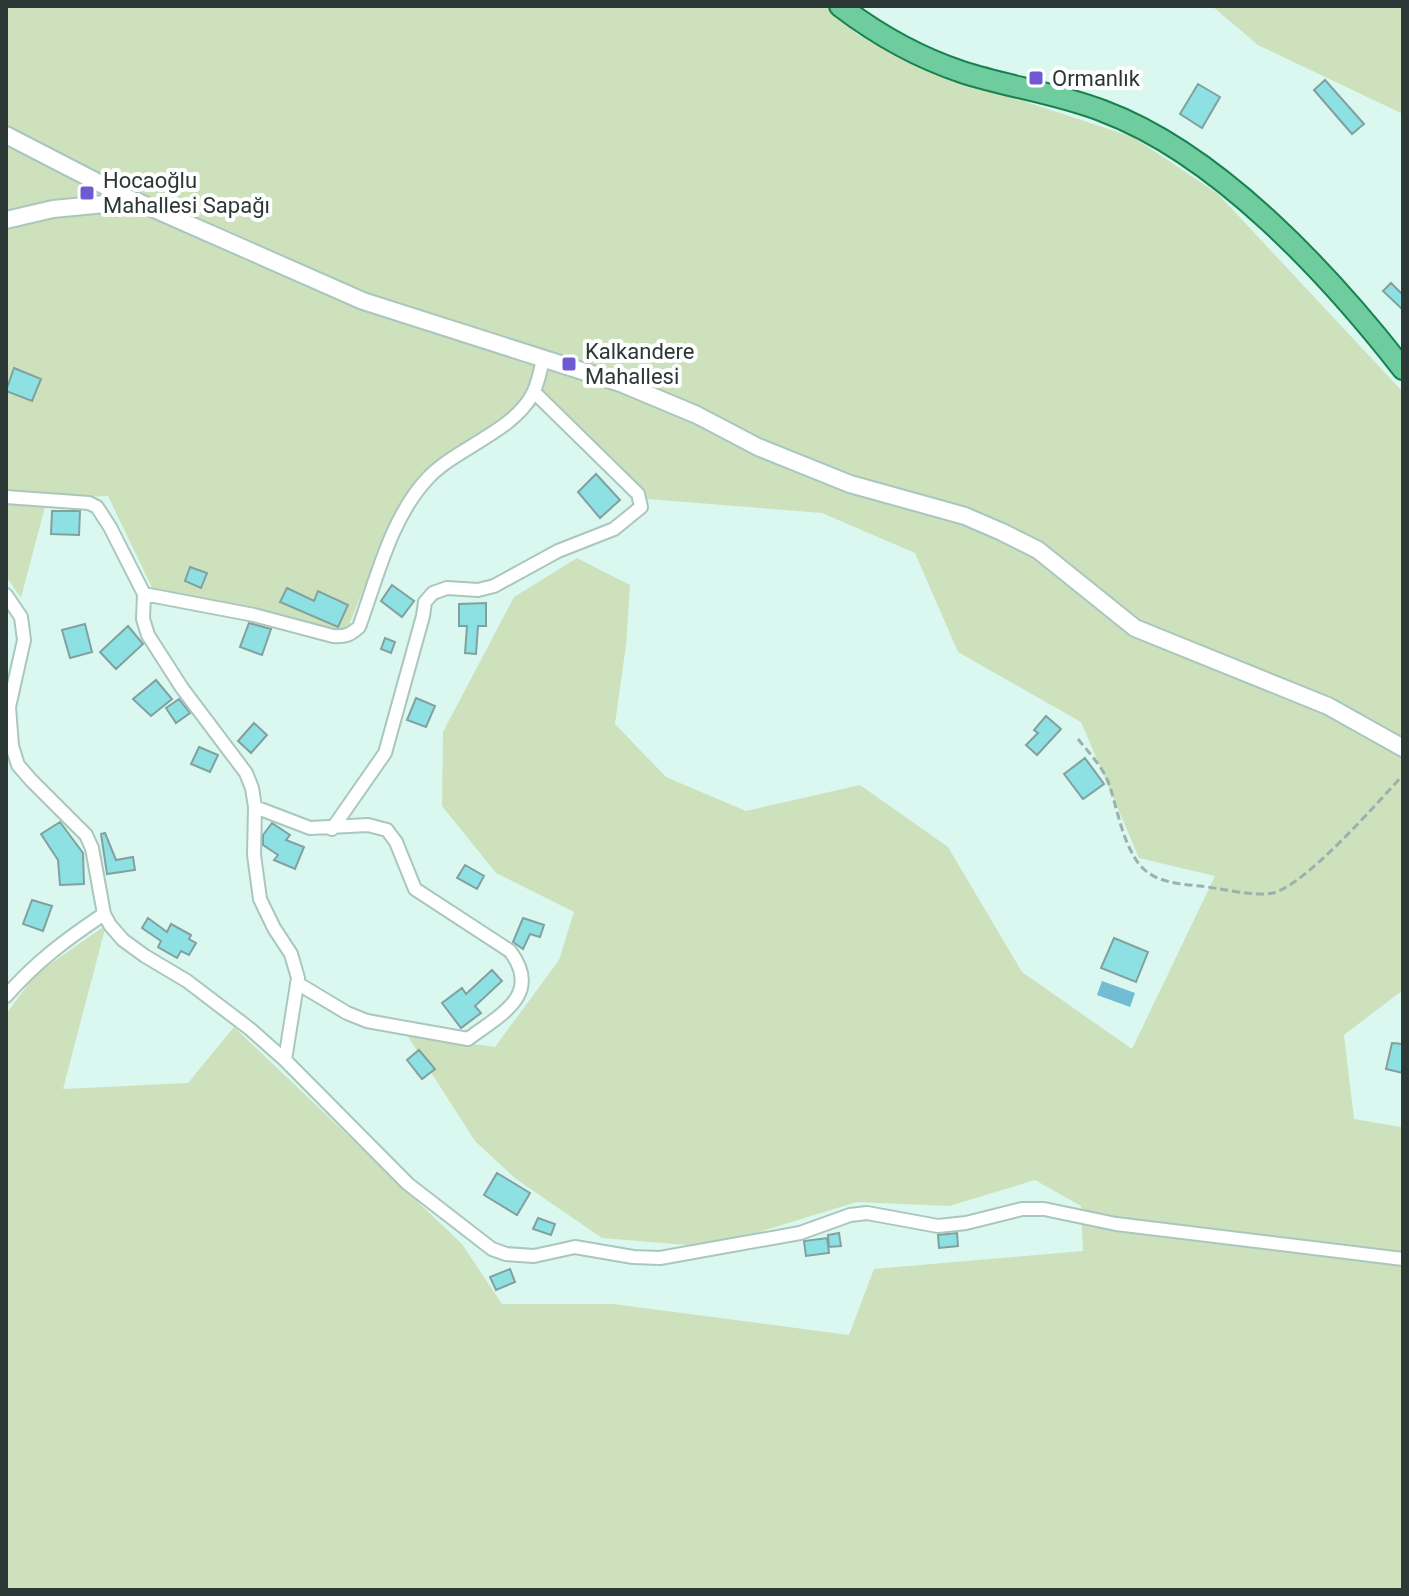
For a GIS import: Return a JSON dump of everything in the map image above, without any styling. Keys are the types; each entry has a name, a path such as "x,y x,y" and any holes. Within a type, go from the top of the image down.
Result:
{"main road":[{"path":"840,6 881,36 919,56 964,72 1102,110 1140,126 1191,156 1282,235 1365,320 1403,369"}],"street":[{"path":"6,135 136,201 363,301 638,390 697,415 758,447 850,484 965,516 1002,532 1038,550 1135,628 1328,706 1403,748"},
{"path":"6,220 53,209 136,201"},
{"path":"144,594 254,615 344,637 359,627 396,528 419,488 430,476 508,421 534,392 543,360"},
{"path":"332,829 385,753 425,602 433,593 447,588 478,590 494,586 558,551 614,529 641,507 638,494 534,392"},
{"path":"6,497 89,503 97,507 144,594 143,619 148,635 182,688 246,773 255,807 252,833 260,899 291,954 297,983 285,1060"},
{"path":"6,595 21,617 24,640 9,707 12,746 18,765 86,835 92,848 104,914 123,940 187,981 250,1029 408,1184 492,1249 506,1254 534,1256 575,1247 633,1257 660,1258 800,1233 850,1215 867,1213 938,1226 966,1223 1022,1209 1044,1209 1116,1224 1403,1259"},
{"path":"255,807 310,828 368,825 387,830 396,842 415,889 510,951 520,964 524,981 520,993 507,1009 468,1039 367,1021 297,983"},
{"path":"6,996 52,949 104,914"}],"path":[{"path":"1078,739 1109,783 1129,849 1150,876 1185,884 1272,894 1298,881 1403,775"}],"green space":[{"path":"6,6 828,6 857,34 932,71 1133,137 1217,193 1403,392 1403,990 1344,1035 1354,1119 1401,1127 1403,1135 1403,1590 6,1590 6,1014 36,974 106,925 63,1089 188,1083 234,1027 462,1244 502,1304 613,1304 849,1335 874,1269 1083,1251 1081,1206 1035,1180 949,1206 857,1202 710,1247 602,1238 516,1179 475,1141 407,1035 495,1047 559,960 574,912 496,873 442,806 443,732 514,597 577,558 630,585 626,645 615,724 666,777 746,811 860,785 948,847 1022,972 1132,1049 1215,876 1139,858 1081,722 958,652 915,553 822,513 647,499 542,402 460,456 396,511 343,639 156,596 108,496 47,499 21,598 6,576"},
{"path":"1212,6 1403,6 1403,114 1258,45"}],"water":[{"path":"1102,981 1135,993 1130,1007 1097,995"}],"building":[{"path":"1325,80 1364,124 1352,134 1314,90"},
{"path":"1198,84 1220,97 1202,128 1180,114"},
{"path":"1391,283 1403,295 1403,310 1383,291"},
{"path":"14,368 41,379 32,401 6,391"},
{"path":"596,474 620,500 600,518 578,492"},
{"path":"52,511 80,511 79,535 51,534"},
{"path":"190,567 207,573 201,588 185,581"},
{"path":"392,585 414,601 402,617 381,601"},
{"path":"287,588 314,601 318,591 348,605 338,627 280,602"},
{"path":"486,603 486,626 478,626 476,654 465,653 467,626 459,626 459,604"},
{"path":"249,623 271,629 262,655 240,647"},
{"path":"85,624 92,652 70,658 62,630"},
{"path":"128,626 143,644 116,669 100,652"},
{"path":"385,638 395,642 391,653 381,649"},
{"path":"156,680 172,699 151,716 133,699"},
{"path":"416,698 435,706 426,727 407,720"},
{"path":"179,699 190,713 176,723 166,708"},
{"path":"1046,716 1061,729 1037,755 1026,745 1038,733 1034,730"},
{"path":"254,723 267,735 251,753 238,741"},
{"path":"199,747 218,755 210,772 191,764"},
{"path":"1085,758 1104,784 1083,799 1064,774"},
{"path":"60,822 83,853 84,884 60,885 58,860 41,834"},
{"path":"272,823 290,835 286,840 304,847 295,869 274,860 278,855 263,845 263,835"},
{"path":"105,833 116,860 133,857 135,870 107,874 101,834"},
{"path":"465,865 484,876 477,889 457,878"},
{"path":"32,900 52,906 43,931 23,924"},
{"path":"148,918 167,932 171,924 191,935 189,939 196,943 189,955 181,951 177,958 158,947 161,941 142,928"},
{"path":"523,918 544,925 540,937 530,934 523,949 513,942"},
{"path":"1114,938 1148,952 1136,982 1101,968"},
{"path":"492,970 502,981 475,1006 481,1013 461,1028 442,1003 462,988 466,994"},
{"path":"1392,1043 1403,1044 1403,1073 1386,1069"},
{"path":"419,1050 435,1069 422,1079 407,1060"},
{"path":"497,1173 530,1193 517,1215 484,1195"},
{"path":"538,1218 555,1224 551,1235 533,1229"},
{"path":"839,1233 841,1246 829,1247 828,1235"},
{"path":"957,1233 958,1246 939,1248 938,1235"},
{"path":"827,1238 829,1253 806,1256 804,1241"},
{"path":"510,1269 515,1282 496,1290 490,1277"}],"place":[{"name":"Ormanlık","path":"1036,78"},
{"name":"Hocaoğlu Mahallesi Sapağı","path":"87,193"},
{"name":"Kalkandere Mahallesi","path":"569,364"}]}
